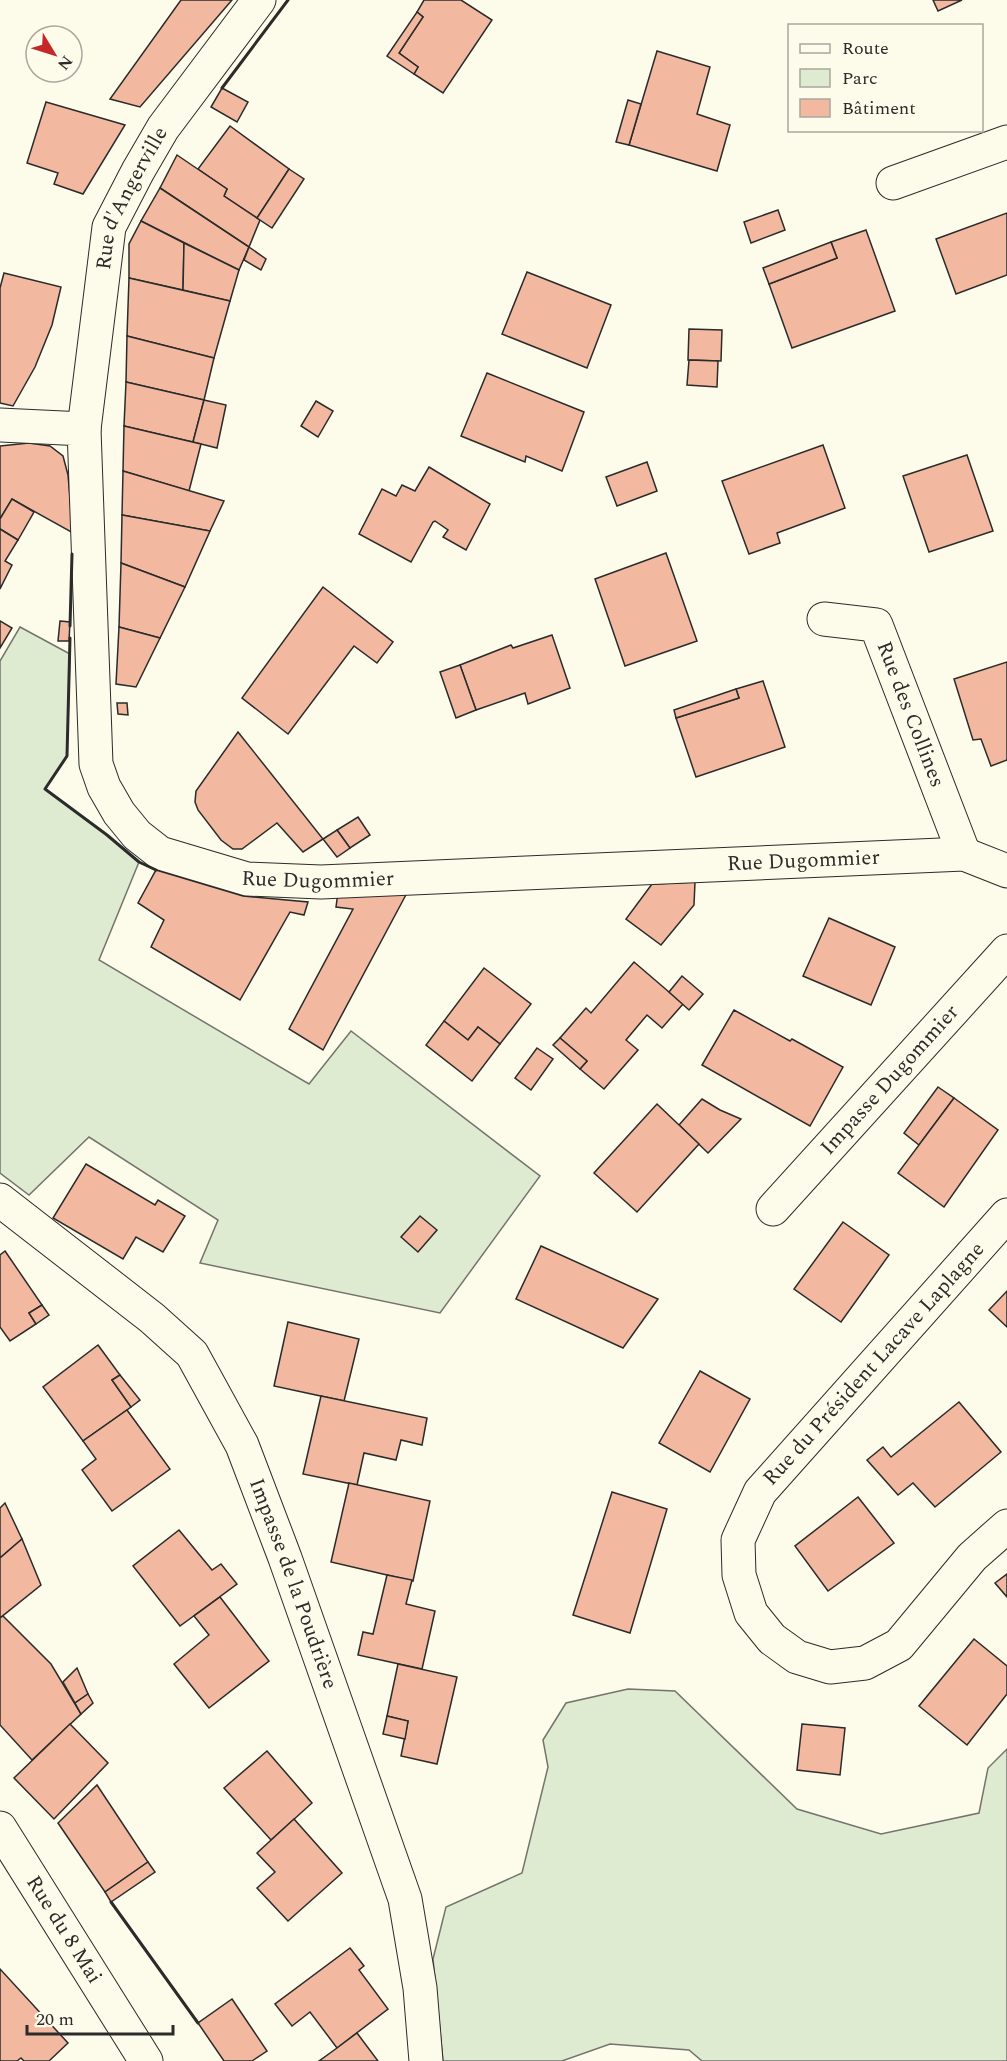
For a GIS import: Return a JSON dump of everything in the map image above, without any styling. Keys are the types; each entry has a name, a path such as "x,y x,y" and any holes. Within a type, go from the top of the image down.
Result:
{"street":[{"name":"Rue d'Angerville","path":"84,429 109,227 163,128 259,0"},
{"path":"894,183 1007,142"},
{"path":"0,424 84,429"},
{"name":"Rue Dugommier","path":"84,429 96,764 104,787 119,813 138,835 160,853 247,879 321,882 964,854 1007,871"},
{"name":"Rue des Collines","path":"825,619 876,625 964,854"},
{"name":"Impasse Dugommier","path":"773,1209 1007,951"},
{"name":"Impasse de la Poudrière","path":"0,1200 152,1318 192,1354 242,1445 285,1558 405,1899 420,1988 426,2061"},
{"name":"Rue du Président Lacave Laplagne","path":"1007,1215 760,1492 738,1540 738,1575 751,1613 772,1639 797,1657 830,1667 865,1663 899,1645 972,1557 1007,1526"},
{"name":"Rue du 8 Mai","path":"0,1828 146,2061"}],"green space":[{"path":"20,627 70,654 67,756 45,789 139,862 99,960 309,1084 351,1031 540,1176 440,1313 200,1263 218,1220 89,1137 29,1195 0,1173 0,661"},
{"path":"628,1689 675,1691 797,1809 881,1834 979,1813 988,1768 1007,1749 1007,2061 702,2061 689,2050 610,2044 562,2061 443,2061 433,1959 446,1907 522,1873 548,1767 543,1740 566,1703"}],"building":[{"path":"181,0 232,0 140,107 110,99"},
{"path":"424,0 461,0 492,20 443,93 414,74 418,67 399,53 423,17 417,12"},
{"path":"933,0 962,0 938,11"},
{"path":"417,12 423,17 399,53 418,67 414,74 387,56"},
{"path":"657,51 710,67 697,114 730,125 717,171 629,145"},
{"path":"222,88 248,102 237,122 211,107"},
{"path":"628,100 641,104 629,145 616,142"},
{"path":"46,102 125,125 83,194 54,184 58,173 27,163"},
{"path":"230,126 289,169 257,218 224,196 227,189 198,169"},
{"path":"177,155 227,189 224,196 260,220 249,247 160,188"},
{"path":"289,169 304,179 272,228 257,218"},
{"path":"160,188 249,247 239,270 141,221"},
{"path":"778,210 785,230 751,243 744,222"},
{"path":"1007,213 1007,275 956,294 936,239"},
{"path":"141,221 184,243 183,290 129,278 129,244"},
{"path":"866,230 895,311 792,348 769,284 837,258 831,242"},
{"path":"831,242 837,258 769,284 763,268"},
{"path":"184,243 239,270 230,301 183,290"},
{"path":"249,247 266,259 261,270 244,260"},
{"path":"527,272 611,305 587,368 502,334"},
{"path":"4,273 61,287 52,325 35,367 13,406 0,403 0,288"},
{"path":"129,278 230,301 214,358 127,336"},
{"path":"689,329 722,330 721,361 688,360"},
{"path":"127,336 214,358 204,400 126,382"},
{"path":"689,360 718,361 717,387 687,385"},
{"path":"487,373 584,412 562,471 526,456 525,462 461,436"},
{"path":"126,382 204,400 193,442 124,426"},
{"path":"204,400 226,405 217,448 193,442"},
{"path":"316,401 333,411 318,437 301,426"},
{"path":"124,426 201,444 189,491 123,471"},
{"path":"29,443 50,446 63,456 68,475 73,533 12,499 0,519 0,446"},
{"path":"823,445 845,508 777,533 780,543 749,554 722,481"},
{"path":"967,455 993,531 929,552 903,476"},
{"path":"647,462 657,491 617,506 606,477"},
{"path":"429,467 490,504 466,550 443,537 448,530 435,521 411,562 359,534 382,489 396,496 402,485 415,491"},
{"path":"123,471 224,501 210,531 122,515"},
{"path":"12,499 34,512 18,540 0,529 0,519"},
{"path":"122,515 210,531 185,587 121,563"},
{"path":"0,529 18,540 5,561 12,565 0,589"},
{"path":"666,553 697,641 625,666 595,579"},
{"path":"121,563 185,587 160,638 119,627"},
{"path":"323,587 393,642 377,663 354,646 288,734 242,698"},
{"path":"0,621 12,628 0,648"},
{"path":"60,621 70,622 69,641 58,641"},
{"path":"119,627 160,638 136,687 116,684"},
{"path":"552,635 570,688 528,704 525,693 476,710 460,665 511,645 513,648"},
{"path":"1007,662 1007,760 991,766 981,739 973,740 954,679"},
{"path":"460,665 476,710 456,718 440,672"},
{"path":"763,681 785,747 696,777 676,718 739,698 736,689"},
{"path":"736,689 739,698 676,718 674,710"},
{"path":"117,703 127,703 128,715 118,714"},
{"path":"238,732 323,839 303,852 277,823 242,849 233,849 221,840 198,810 195,802 196,791"},
{"path":"358,817 370,835 350,848 337,830"},
{"path":"337,830 350,848 337,857 323,839"},
{"path":"156,870 243,896 308,902 304,915 290,912 240,1000 151,947 164,920 138,903"},
{"path":"695,882 694,905 661,945 626,919 652,884"},
{"path":"408,891 323,1050 289,1029 353,909 336,907 338,892"},
{"path":"829,918 895,947 871,1005 803,976"},
{"path":"634,962 683,1004 662,1028 647,1015 626,1040 638,1050 604,1089 580,1069 587,1061 560,1038 586,1008 591,1013"},
{"path":"484,968 531,1004 500,1044 478,1027 468,1040 444,1021"},
{"path":"682,976 703,994 689,1010 669,992"},
{"path":"734,1010 843,1067 810,1126 702,1065"},
{"path":"444,1021 468,1040 478,1027 500,1044 472,1081 426,1045"},
{"path":"560,1038 587,1061 580,1069 553,1045"},
{"path":"537,1048 553,1059 531,1090 515,1078"},
{"path":"938,1087 954,1098 919,1145 904,1133"},
{"path":"954,1098 998,1130 944,1207 898,1173"},
{"path":"702,1099 741,1119 708,1153 679,1125"},
{"path":"657,1104 699,1144 637,1212 594,1173"},
{"path":"86,1164 155,1205 158,1200 185,1216 163,1252 136,1237 123,1259 53,1218"},
{"path":"420,1216 437,1230 418,1252 401,1237"},
{"path":"843,1222 889,1255 841,1322 794,1289"},
{"path":"541,1246 658,1299 623,1348 516,1299"},
{"path":"5,1251 42,1305 29,1313 36,1324 10,1341 0,1327 0,1255"},
{"path":"1007,1291 1007,1327 989,1310"},
{"path":"42,1305 49,1315 36,1324 29,1313"},
{"path":"288,1322 359,1339 344,1401 274,1386"},
{"path":"98,1345 120,1375 112,1380 131,1407 83,1441 43,1387"},
{"path":"700,1371 750,1399 710,1472 659,1443"},
{"path":"120,1375 140,1400 131,1407 112,1380"},
{"path":"321,1396 427,1418 422,1445 401,1440 396,1460 364,1453 357,1485 303,1474"},
{"path":"959,1402 1001,1452 935,1507 913,1483 898,1495 867,1460 883,1447 891,1457"},
{"path":"127,1410 170,1469 112,1511 82,1470 96,1459 83,1441"},
{"path":"349,1483 430,1501 413,1581 331,1562"},
{"path":"612,1492 667,1509 630,1633 573,1615"},
{"path":"858,1497 894,1543 828,1591 795,1546"},
{"path":"5,1503 22,1539 0,1558 0,1508"},
{"path":"179,1530 212,1570 221,1564 237,1584 180,1626 133,1566"},
{"path":"22,1539 41,1585 0,1618 0,1558"},
{"path":"1007,1574 1007,1597 995,1583"},
{"path":"387,1575 412,1580 406,1604 435,1611 422,1669 358,1655 363,1632 373,1634"},
{"path":"220,1597 269,1661 209,1708 174,1664 209,1635 194,1616"},
{"path":"3,1616 51,1664 81,1714 32,1760 0,1725 0,1618"},
{"path":"974,1639 1007,1666 1007,1694 967,1745 919,1706"},
{"path":"398,1664 457,1677 437,1764 401,1756 408,1721 387,1716"},
{"path":"77,1668 88,1694 75,1703 63,1682"},
{"path":"88,1694 93,1703 81,1714 75,1703"},
{"path":"387,1716 408,1721 405,1739 383,1734"},
{"path":"70,1724 108,1763 54,1819 14,1778"},
{"path":"802,1724 845,1728 840,1775 797,1770"},
{"path":"267,1751 312,1803 271,1840 224,1788"},
{"path":"97,1785 148,1862 105,1892 58,1823"},
{"path":"294,1819 342,1873 288,1921 257,1888 275,1872 257,1853"},
{"path":"148,1862 155,1872 111,1902 105,1892"},
{"path":"350,1948 364,1966 359,1970 388,2009 337,2048 310,2012 292,2026 275,2004"},
{"path":"0,1969 68,2043 49,2061 24,2061 21,2058 17,2061 0,2061"},
{"path":"232,1999 267,2051 252,2061 224,2061 198,2023"},
{"path":"357,2033 378,2061 319,2061 337,2048"}],"wall":[{"path":"222,88 288,0"},
{"path":"70,626 72,554"},
{"path":"70,638 67,756 45,789 139,862 156,870"},
{"path":"111,1902 198,2023"}]}
